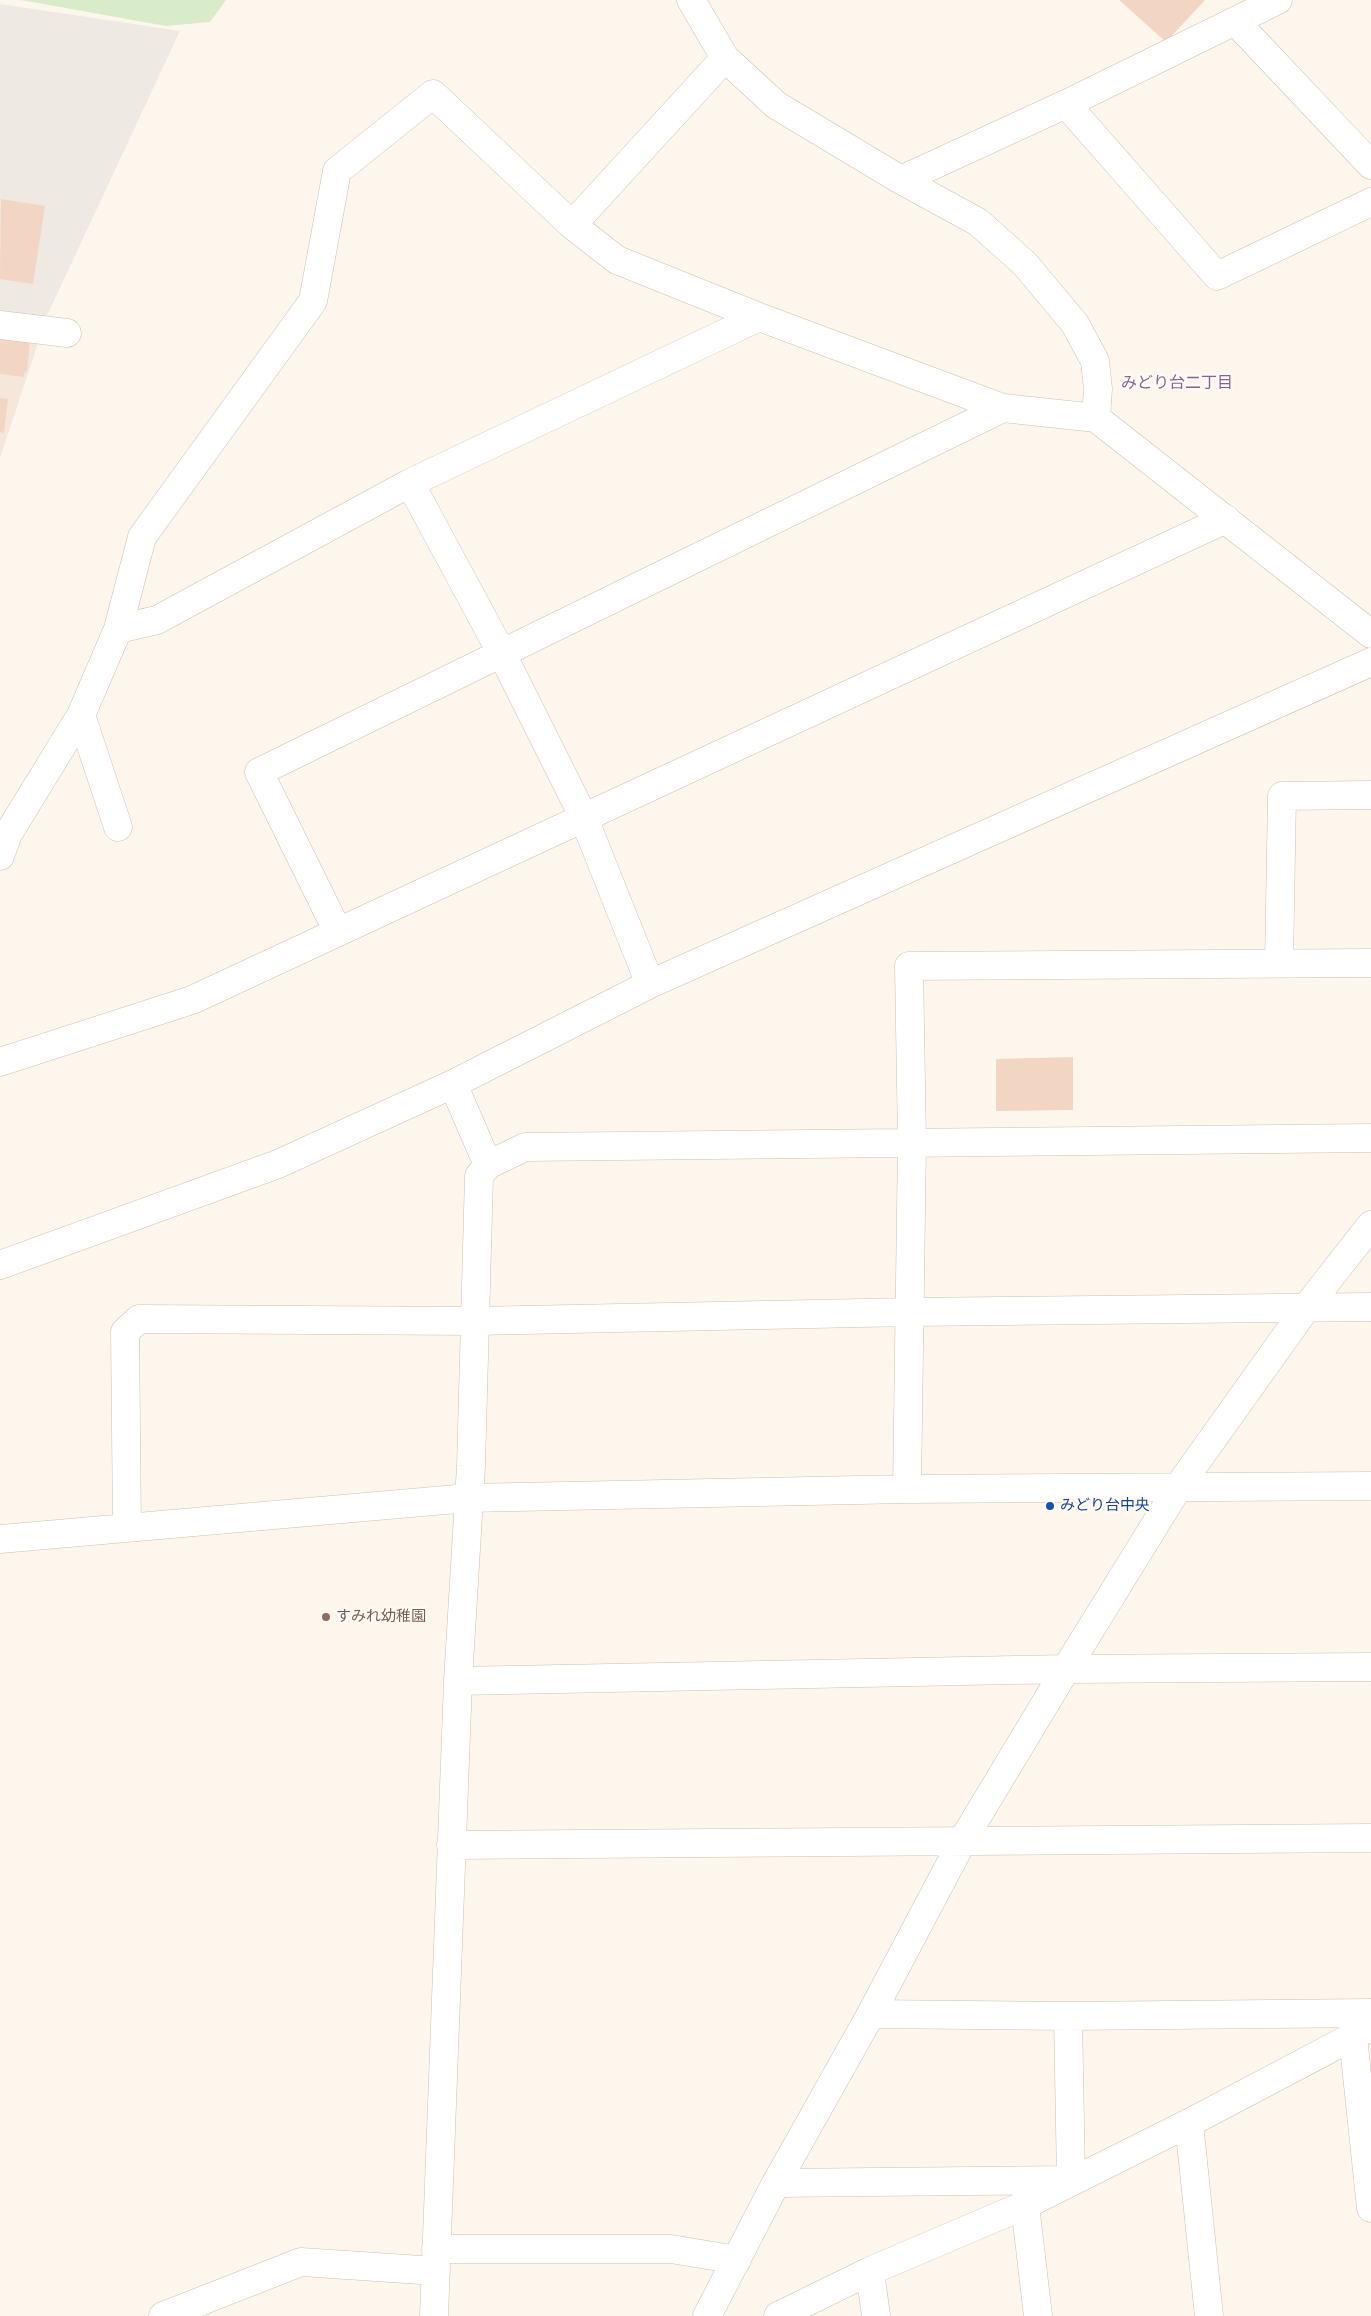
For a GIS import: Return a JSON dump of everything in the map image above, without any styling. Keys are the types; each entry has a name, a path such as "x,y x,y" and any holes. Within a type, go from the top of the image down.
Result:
{"street":[{"path":"691,0 725,58 776,105 901,180 978,222 1025,264 1075,324 1095,361 1098,389 1096,418"},
{"path":"901,180 1066,104 1278,0"},
{"path":"1235,21 1371,165"},
{"path":"572,226 725,58"},
{"path":"0,856 8,834 81,716 118,629 142,537 314,301 337,171 433,94 572,226 617,260 759,318 1002,408 1096,418 1226,518 1371,634"},
{"path":"1066,104 1217,276 1371,202"},
{"path":"118,629 157,620 410,483 759,318"},
{"path":"0,325 67,333"},
{"path":"338,932 259,772 1002,408"},
{"path":"410,483 501,652 583,816 650,984"},
{"path":"0,1062 192,1000 583,816 1226,518"},
{"path":"0,1265 278,1164 453,1084 650,984 1371,662"},
{"path":"81,716 118,826"},
{"path":"1279,963 1282,796 1371,795"},
{"path":"908,1489 912,1142 908,966 1371,963"},
{"path":"453,1084 488,1165"},
{"path":"434,2316 458,1680 471,1466 479,1176 488,1165 525,1147 1371,1138"},
{"path":"707,2316 738,2260 776,2184 871,2014 963,1840 1066,1669 1179,1486 1306,1308 1371,1226"},
{"path":"127,1526 125,1332 139,1319 474,1321 910,1312 1371,1307"},
{"path":"0,1539 127,1526 468,1498 908,1489 1371,1486"},
{"path":"458,1680 1066,1669 1371,1667"},
{"path":"451,1845 1371,1838"},
{"path":"871,2014 1068,2016 1371,2013"},
{"path":"1068,2016 1071,2180"},
{"path":"778,2316 870,2271 1025,2205 1071,2180 1189,2123 1362,2032 1371,2208"},
{"path":"1189,2123 1209,2316"},
{"path":"776,2184 1071,2180"},
{"path":"1025,2205 1038,2316"},
{"path":"163,2316 301,2262 436,2260 670,2249 738,2260"},
{"path":"870,2271 876,2316"}],"shaded area":[{"path":"0,4 180,31 44,322 0,319"},
{"path":"0,335 39,340 0,458"}],"green space":[{"path":"21,0 226,0 210,22 166,26"}],"building":[{"path":"1119,0 1205,0 1166,42"},
{"path":"1,199 45,206 33,284 0,279"},
{"path":"0,335 20,337 20,341 30,342 27,372 25,371 24,377 0,374"},
{"path":"0,398 8,399 4,433 0,432"},
{"path":"1073,1057 1073,1110 996,1111 996,1059"}],"place":[{"name":"みどり台中央","path":"1050,1506"},
{"name":"すみれ幼稚園","path":"326,1617"}],"district":[{"name":"みどり台二丁目","path":"1177,383"}]}
